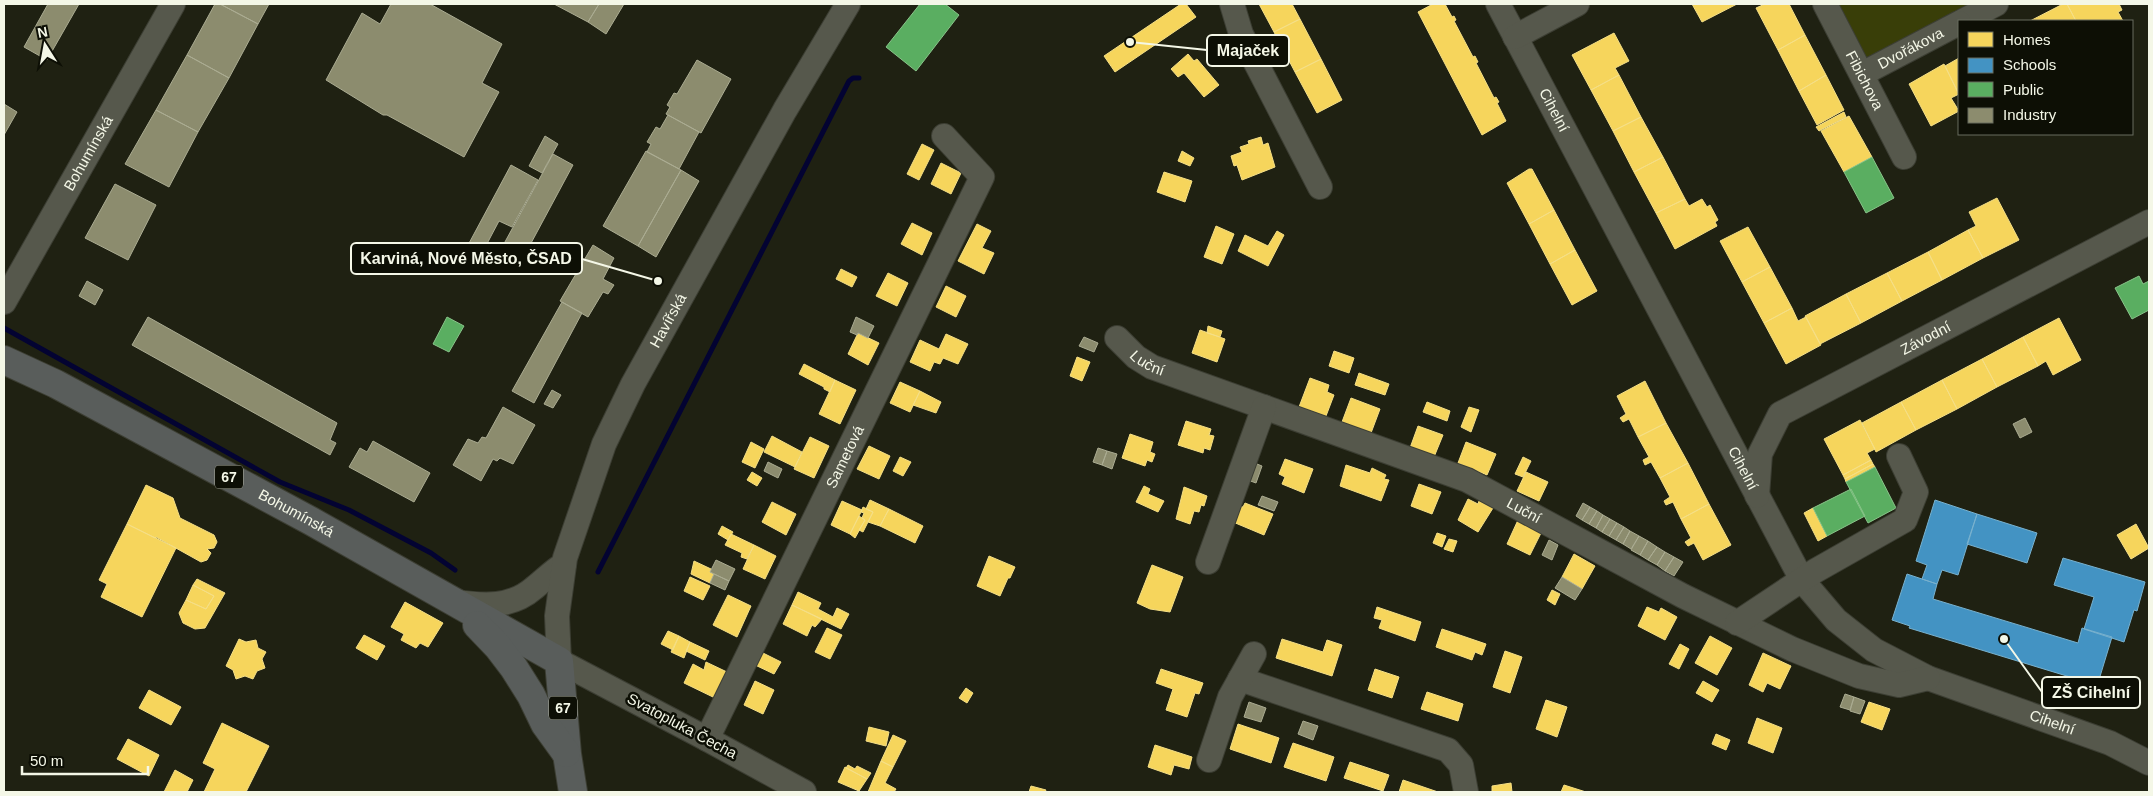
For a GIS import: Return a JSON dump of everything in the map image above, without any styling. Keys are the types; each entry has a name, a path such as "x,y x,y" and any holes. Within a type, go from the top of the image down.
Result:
{"main road":[{"name":"Bohumínská","path":"4,360 56,384 146,432 559,661"},
{"path":"458,606 498,647 514,668 531,694 545,724 567,754"},
{"name":"67","path":"559,661 567,754 573,792"}],"street":[{"name":"Bohumínská","path":"4,302 173,4"},
{"name":"Havířská","path":"559,661 557,616 564,564 584,498 604,444 633,384 785,110 848,4"},
{"path":"1232,4 1241,34 1320,187"},
{"name":"Cihelní","path":"1498,4 1802,580 1836,620 1874,650 1928,678 2110,742 2149,763"},
{"path":"1515,37 1578,4"},
{"name":"Fibichova","path":"1825,4 1904,157"},
{"path":"1965,20 1996,4"},
{"name":"Dvořákova","path":"1862,74 1958,24"},
{"name":"Sametová","path":"707,738 982,177 944,136"},
{"name":"Závodní","path":"1757,496 1760,454 1780,414 2149,222"},
{"name":"Luční","path":"1117,338 1136,357 1152,368 1468,480 1683,596 1792,649 1860,676 1899,685 1928,678"},
{"path":"1208,562 1264,407"},
{"path":"1737,623 1802,580 1905,520 1916,492 1899,456"},
{"path":"458,606 510,602 534,588 544,578 564,564"},
{"path":"1209,760 1230,696 1254,654"},
{"name":"Svatopluka Čecha","path":"559,661 707,738 804,792"},
{"path":"1240,679 1448,750 1460,765 1466,792"}],"green space":[{"path":"1836,4 1979,4 1867,62"}],"building: Homes":[{"path":"1181,4 1186,4 1196,17 1115,72 1104,56"},
{"path":"1259,4 1292,4 1300,19 1274,32"},
{"path":"1433,4 1445,4 1452,17 1454,16 1456,20 1454,21 1473,57 1475,56 1478,62 1476,63 1494,98 1496,97 1499,102 1497,103 1506,121 1482,135 1418,12"},
{"path":"1692,4 1737,4 1702,22"},
{"path":"1765,4 1789,4 1805,35 1778,50 1756,8"},
{"path":"2063,4 2067,4 2075,20 2032,20"},
{"path":"2067,4 2119,4 2122,10 2118,12 2122,20 2075,20"},
{"path":"1300,19 1321,59 1295,72 1274,32"},
{"path":"1614,33 1629,61 1615,68 1619,75 1591,90 1572,55"},
{"path":"1805,35 1826,75 1799,91 1778,50"},
{"path":"1188,54 1194,61 1197,59 1219,85 1204,97 1184,73 1178,77 1171,69"},
{"path":"1321,59 1342,100 1317,113 1295,72"},
{"path":"1958,59 1958,93 1945,66"},
{"path":"1944,64 1958,92 1958,94 1951,98 1958,112 1931,126 1909,84"},
{"path":"1619,75 1641,117 1613,131 1591,90"},
{"path":"1826,75 1844,110 1817,125 1799,91"},
{"path":"1844,112 1846,117 1819,131 1816,127"},
{"path":"1849,116 1872,157 1844,172 1821,131"},
{"path":"1641,117 1663,157 1634,172 1613,131"},
{"path":"1261,137 1263,145 1268,143 1275,167 1242,180 1237,165 1234,166 1231,156 1242,152 1240,147 1249,144 1248,141"},
{"path":"922,144 934,150 919,180 907,174"},
{"path":"1182,151 1194,158 1190,166 1178,161"},
{"path":"1663,157 1685,199 1656,213 1634,172"},
{"path":"941,163 961,173 951,194 931,184"},
{"path":"1532,169 1554,210 1529,224 1507,183"},
{"path":"1164,172 1192,181 1185,202 1157,192"},
{"path":"1997,198 2019,240 1983,258 1968,230 1976,226 1969,212"},
{"path":"1685,199 1689,206 1702,199 1707,207 1710,205 1718,220 1715,222 1717,226 1675,249 1656,213"},
{"path":"1554,210 1575,250 1550,264 1529,224"},
{"path":"912,223 932,233 922,255 901,244"},
{"path":"977,224 991,231 982,248 994,253 984,274 958,261"},
{"path":"1216,226 1234,234 1222,264 1204,257"},
{"path":"1748,227 1770,267 1742,282 1720,241"},
{"path":"1968,230 1983,258 1942,280 1928,252"},
{"path":"1277,231 1284,235 1268,266 1238,251 1245,235 1268,246"},
{"path":"1575,250 1597,291 1572,305 1550,264"},
{"path":"1928,252 1942,280 1902,301 1887,273"},
{"path":"1770,267 1792,308 1764,323 1742,282"},
{"path":"841,269 857,277 852,287 836,279"},
{"path":"888,273 908,283 897,306 876,296"},
{"path":"1887,273 1902,301 1861,323 1846,294"},
{"path":"946,286 966,296 956,317 936,307"},
{"path":"1846,294 1861,323 1820,344 1805,316"},
{"path":"1792,308 1798,321 1806,317 1821,345 1786,364 1764,323"},
{"path":"2059,318 2081,360 2053,375 2046,361 2038,366 2023,337"},
{"path":"1208,326 1222,331 1220,337 1207,333"},
{"path":"1200,330 1225,339 1217,362 1192,353"},
{"path":"858,333 879,343 868,365 848,354"},
{"path":"946,334 968,344 958,364 943,358 940,364 934,362 930,371 910,362 920,340 939,349"},
{"path":"2023,337 2038,366 1997,387 1982,359"},
{"path":"1334,351 1354,358 1349,373 1329,366"},
{"path":"1077,357 1090,362 1082,381 1070,376"},
{"path":"1982,359 1997,387 1957,409 1942,380"},
{"path":"804,364 835,380 830,392 799,374"},
{"path":"1359,373 1389,384 1385,395 1355,385"},
{"path":"1310,378 1329,385 1327,392 1334,395 1326,416 1299,407"},
{"path":"835,380 856,390 840,424 819,414"},
{"path":"1942,380 1957,409 1916,430 1901,402"},
{"path":"1645,381 1666,423 1638,437 1629,419 1623,422 1620,418 1626,414 1617,396"},
{"path":"900,382 920,391 910,412 890,403"},
{"path":"920,391 941,402 936,413 913,405"},
{"path":"1351,398 1380,409 1371,433 1342,422"},
{"path":"1427,402 1450,411 1447,421 1423,412"},
{"path":"1901,402 1916,430 1876,452 1862,423"},
{"path":"1469,407 1479,410 1471,432 1461,427"},
{"path":"1860,420 1875,449 1867,453 1871,460 1843,475 1824,439"},
{"path":"1186,421 1211,429 1209,435 1214,436 1210,450 1204,448 1203,453 1178,445"},
{"path":"1666,423 1688,463 1660,478 1651,462 1645,465 1643,460 1649,457 1638,437"},
{"path":"1418,426 1443,435 1434,457 1410,448"},
{"path":"1130,434 1153,442 1150,452 1155,454 1152,462 1147,460 1145,466 1122,458"},
{"path":"772,436 802,452 795,467 764,452"},
{"path":"810,437 829,446 814,478 794,469"},
{"path":"751,442 764,449 755,468 742,462"},
{"path":"1466,442 1496,454 1487,475 1458,463"},
{"path":"869,446 890,456 879,479 857,469"},
{"path":"900,457 911,462 903,476 893,471"},
{"path":"1523,457 1531,461 1523,477 1515,474"},
{"path":"1285,459 1313,469 1304,493 1282,484 1285,477 1279,474"},
{"path":"1871,460 1873,464 1845,479 1843,475"},
{"path":"1688,463 1709,504 1681,519 1673,502 1666,505 1664,501 1670,497 1660,478"},
{"path":"1873,464 1875,467 1846,482 1845,479"},
{"path":"1346,465 1370,473 1372,468 1386,475 1384,479 1389,480 1381,501 1340,486"},
{"path":"752,472 762,478 757,486 747,480"},
{"path":"1526,472 1548,482 1539,501 1517,491"},
{"path":"1419,484 1441,492 1432,514 1411,506"},
{"path":"146,485 173,498 180,518 214,535 217,542 214,548 207,549 211,553 207,560 201,562 156,537 127,524"},
{"path":"1144,486 1150,489 1148,494 1164,501 1158,512 1136,502"},
{"path":"1184,487 1207,496 1204,506 1201,505 1199,512 1194,511 1190,524 1176,519"},
{"path":"1468,499 1478,504 1479,501 1493,508 1478,532 1458,520"},
{"path":"870,500 889,509 880,526 868,522 873,512 866,509"},
{"path":"842,501 862,510 850,534 831,525"},
{"path":"772,502 796,514 786,535 762,522"},
{"path":"1245,503 1273,514 1264,535 1233,522 1238,506 1243,507"},
{"path":"1709,504 1731,545 1703,560 1694,543 1688,546 1685,542 1691,538 1681,519"},
{"path":"863,507 873,512 863,532 859,530 865,520 862,518 864,513 861,512"},
{"path":"1813,508 1827,536 1818,541 1804,513"},
{"path":"889,509 923,526 915,543 880,526"},
{"path":"859,516 865,520 855,538 850,534"},
{"path":"1518,520 1542,531 1530,555 1507,544"},
{"path":"127,524 176,548 142,617 101,597 107,584 99,580"},
{"path":"2136,524 2149,548 2131,559 2117,535"},
{"path":"722,526 733,532 728,540 718,534"},
{"path":"1437,533 1446,536 1442,547 1433,543"},
{"path":"731,534 754,545 747,559 741,557 742,553 725,545"},
{"path":"1449,539 1457,541 1453,552 1444,549"},
{"path":"754,545 776,556 765,579 743,569"},
{"path":"1574,554 1595,566 1582,589 1562,577"},
{"path":"989,556 1015,567 1000,596 977,586"},
{"path":"694,561 711,569 710,572 714,574 710,583 691,574"},
{"path":"1152,565 1183,577 1170,612 1150,609 1137,603"},
{"path":"690,577 710,586 703,600 684,591"},
{"path":"197,579 225,593 205,628 195,629 183,623 179,613 186,600 206,609 214,596 193,585"},
{"path":"193,585 214,596 206,609 186,600"},
{"path":"1552,590 1560,594 1555,605 1547,600"},
{"path":"798,592 821,603 818,609 833,617 837,608 849,614 841,629 792,605"},
{"path":"728,595 751,606 737,637 713,625"},
{"path":"405,602 443,623 428,647 420,643 416,648 401,640 404,634 391,627"},
{"path":"792,605 822,619 815,627 812,625 807,636 783,624"},
{"path":"1377,607 1421,622 1415,641 1379,628 1382,620 1374,618"},
{"path":"1647,607 1659,612 1661,608 1677,617 1665,640 1638,626"},
{"path":"827,628 842,635 830,659 815,652"},
{"path":"1442,629 1486,644 1482,655 1475,652 1472,660 1436,647"},
{"path":"668,631 679,636 673,650 661,644"},
{"path":"364,635 385,646 377,660 356,648"},
{"path":"679,636 690,642 684,658 671,652"},
{"path":"1710,636 1732,648 1717,675 1695,663"},
{"path":"239,639 246,642 256,640 258,648 266,652 262,659 265,668 257,671 253,679 245,676 236,679 233,670 226,666"},
{"path":"1282,639 1323,652 1327,640 1342,645 1332,676 1276,658"},
{"path":"690,642 709,651 705,660 686,651"},
{"path":"1680,644 1689,649 1679,669 1669,664"},
{"path":"759,651 781,662 774,674 753,664"},
{"path":"1505,651 1522,657 1510,693 1493,687"},
{"path":"1763,653 1791,666 1780,689 1767,683 1763,692 1749,685"},
{"path":"706,662 727,672 715,698 684,683 693,664 704,670"},
{"path":"1161,669 1203,683 1199,694 1195,693 1187,717 1166,710 1173,689 1156,683"},
{"path":"1375,669 1399,677 1392,698 1368,690"},
{"path":"755,681 774,690 763,714 744,705"},
{"path":"1703,681 1719,690 1712,702 1696,693"},
{"path":"966,688 973,693 967,703 959,698"},
{"path":"149,690 181,707 171,725 139,708"},
{"path":"1427,692 1463,704 1458,721 1421,709"},
{"path":"1546,700 1567,707 1557,737 1536,729"},
{"path":"1869,702 1890,709 1882,730 1861,722"},
{"path":"1757,718 1782,728 1773,753 1748,743"},
{"path":"222,723 269,746 246,792 204,792 215,769 203,763"},
{"path":"1238,724 1279,738 1271,763 1230,749"},
{"path":"869,727 889,732 886,746 866,741"},
{"path":"1716,734 1730,740 1726,750 1712,744"},
{"path":"893,735 906,741 893,767 881,761"},
{"path":"128,739 159,755 149,776 117,759"},
{"path":"1293,743 1334,757 1326,781 1284,767"},
{"path":"1155,745 1192,757 1189,769 1174,765 1171,775 1148,767"},
{"path":"881,761 893,767 885,783 896,789 894,792 868,792"},
{"path":"1350,762 1389,775 1383,791 1344,778"},
{"path":"848,765 855,769 857,766 871,773 867,779 846,768"},
{"path":"845,767 867,779 859,791 838,782"},
{"path":"175,770 193,780 187,792 164,792"},
{"path":"1403,780 1438,792 1399,792"},
{"path":"1511,783 1512,792 1492,792 1492,786"},
{"path":"1564,785 1586,792 1561,792"},
{"path":"1031,786 1046,790 1045,792 1029,792"}],"building: Schools":[{"path":"1935,500 1977,514 1958,575 1942,570 1937,584 1922,579 1927,565 1916,561"},
{"path":"1977,514 2037,533 2027,563 1967,544"},
{"path":"2063,558 2145,582 2137,611 2134,610 2124,642 2084,629 2094,597 2054,585"},
{"path":"1907,574 1937,584 1933,599 2078,643 2082,628 2112,637 2098,683 2081,678 2080,680 1909,628 1910,626 1892,620"}],"building: Public":[{"path":"920,4 945,4 959,15 916,71 886,47"},
{"path":"1872,157 1894,198 1866,213 1844,172"},
{"path":"2139,276 2143,284 2149,281 2149,310 2132,319 2115,288"},
{"path":"447,317 464,326 449,352 433,344"},
{"path":"1875,467 1896,508 1868,523 1846,482"},
{"path":"1851,489 1865,516 1827,536 1813,508"}],"building: Industry":[{"path":"48,4 79,4 47,60 24,47"},
{"path":"215,4 220,4 258,24 229,78 187,55"},
{"path":"220,4 269,4 258,24"},
{"path":"391,4 430,4 502,44 482,83 499,92 464,157 387,115 383,115 326,80 362,13 380,24"},
{"path":"554,4 599,4 588,22"},
{"path":"599,4 624,4 606,34 588,22"},
{"path":"187,55 229,78 198,132 156,110"},
{"path":"697,60 731,79 701,133 666,114 670,107 667,105 674,93 677,94"},
{"path":"4,104 17,112 4,135"},
{"path":"156,110 198,132 169,187 125,164"},
{"path":"668,115 699,132 679,169 647,152 651,144 647,142 656,127 660,129"},
{"path":"545,136 558,144 542,173 529,166"},
{"path":"646,151 681,170 638,246 603,226"},
{"path":"553,154 573,165 515,273 494,262"},
{"path":"511,165 538,180 512,227 499,221 481,255 467,247"},
{"path":"681,170 699,181 656,257 638,246"},
{"path":"115,184 156,205 128,260 85,238"},
{"path":"593,245 614,258 603,279 614,285 608,294 603,292 588,317 560,301"},
{"path":"87,281 103,290 95,305 79,296"},
{"path":"562,302 582,313 534,403 512,391"},
{"path":"148,317 337,423 330,440 336,443 330,455 132,345"},
{"path":"856,317 874,326 868,338 858,333 857,335 850,332"},
{"path":"1084,337 1098,343 1094,352 1079,346"},
{"path":"552,390 561,395 553,408 544,404"},
{"path":"503,407 535,425 513,464 500,458 497,461 493,459 481,481 453,465 468,439 478,443 482,437 486,438"},
{"path":"2025,418 2032,432 2020,438 2013,424"},
{"path":"373,441 430,473 414,502 349,467 360,448 367,452"},
{"path":"1098,448 1107,451 1102,465 1093,462"},
{"path":"1107,451 1117,454 1112,469 1102,465"},
{"path":"768,462 782,469 778,478 764,471"},
{"path":"1252,462 1262,466 1256,483 1245,479"},
{"path":"1262,496 1278,502 1274,511 1258,505"},
{"path":"1583,503 1590,507 1582,520 1576,516"},
{"path":"1590,507 1597,511 1589,524 1582,520"},
{"path":"1597,511 1603,515 1596,528 1589,524"},
{"path":"1603,515 1610,519 1602,532 1596,528"},
{"path":"1610,519 1617,523 1609,536 1602,532"},
{"path":"1617,523 1624,527 1616,540 1609,536"},
{"path":"1624,527 1630,531 1623,544 1616,540"},
{"path":"1630,531 1639,536 1631,549 1623,544"},
{"path":"1639,536 1648,541 1640,555 1631,550"},
{"path":"1549,540 1558,545 1552,560 1542,555"},
{"path":"1648,541 1657,547 1648,560 1640,555"},
{"path":"1657,547 1665,552 1657,565 1648,560"},
{"path":"1665,552 1674,557 1665,571 1657,565"},
{"path":"1674,557 1683,562 1674,576 1665,571"},
{"path":"716,560 735,569 729,581 710,572"},
{"path":"714,574 729,581 725,590 710,583"},
{"path":"1562,577 1582,589 1575,600 1555,588"},
{"path":"1845,694 1854,697 1850,710 1840,707"},
{"path":"1854,697 1865,701 1860,714 1850,711"},
{"path":"1249,702 1266,708 1261,722 1244,717"},
{"path":"1303,721 1318,726 1313,740 1298,734"}],"waterway":[{"path":"598,572 849,81 853,78 859,78"},
{"path":"4,328 280,482 349,510 431,553 455,570"}],"place":[{"name":"Majaček","path":"1130,42"},
{"name":"Karviná, Nové Město, ČSAD","path":"658,281"},
{"name":"ZŠ Cihelní","path":"2004,639"}]}
